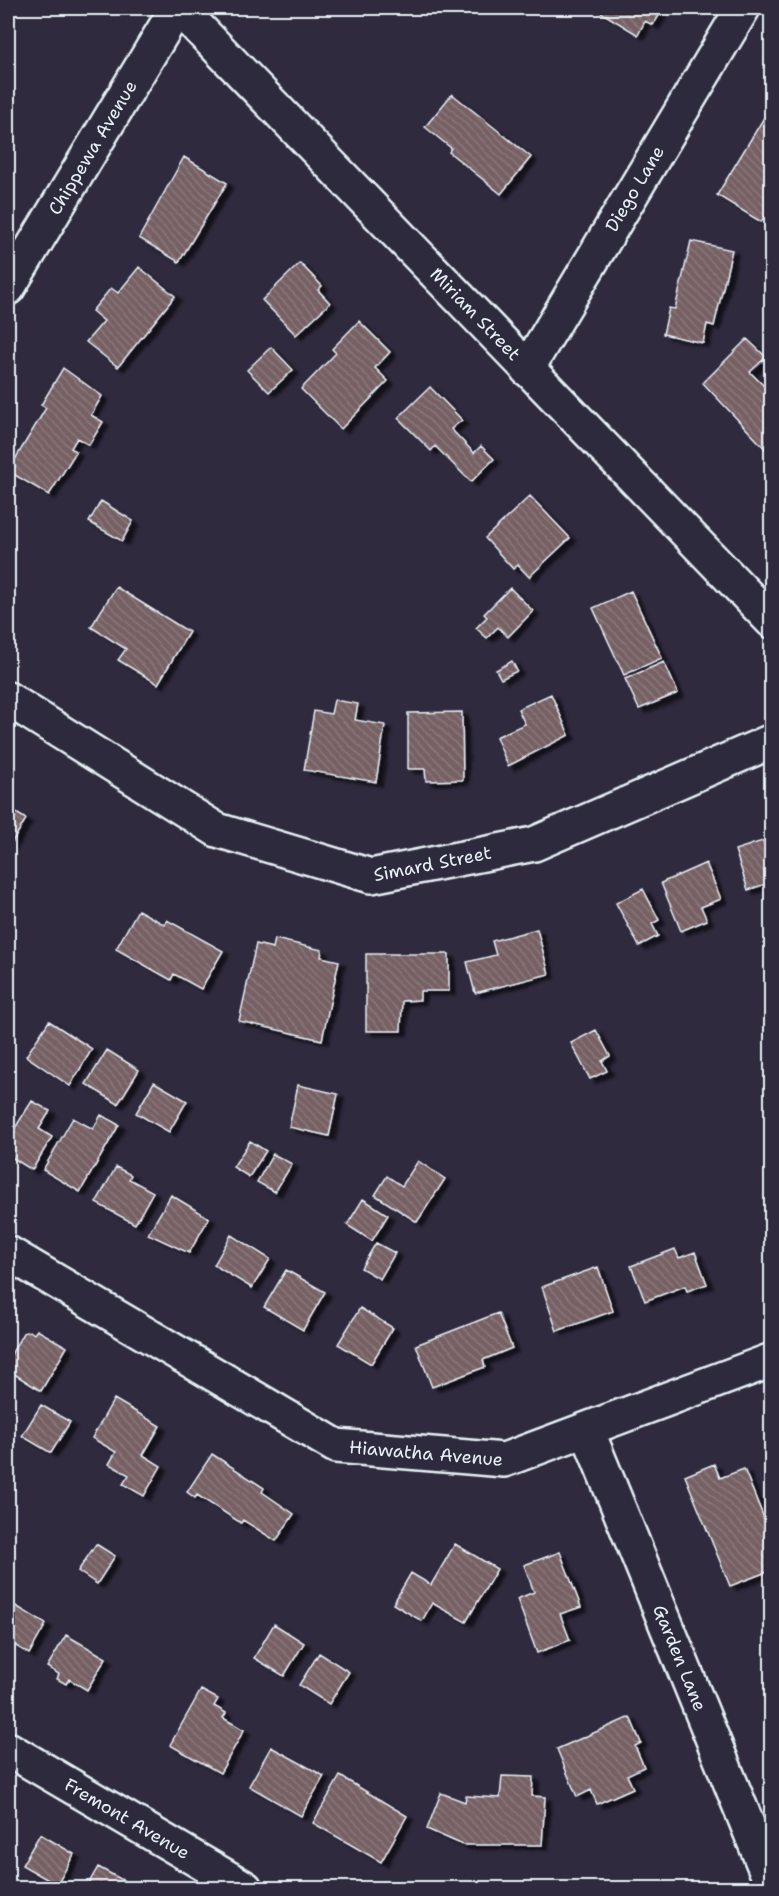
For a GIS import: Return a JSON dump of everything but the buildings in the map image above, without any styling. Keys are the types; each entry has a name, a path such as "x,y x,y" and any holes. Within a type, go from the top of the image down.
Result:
{"street":[{"name":"Chippewa Avenue","path":"8,288 178,8"},
{"name":"Miriam Street","path":"178,8 771,621"},
{"name":"Diego Lane","path":"527,369 743,8"},
{"name":"Simard Street","path":"8,699 217,830 371,876 534,844 771,741"},
{"name":"Hiawatha Avenue","path":"8,1253 336,1446 504,1460 771,1360"},
{"name":"Garden Lane","path":"587,1430 771,1885"},
{"name":"Fremont Avenue","path":"8,1749 245,1888"},
{"path":"763,1888 771,1885"}]}
